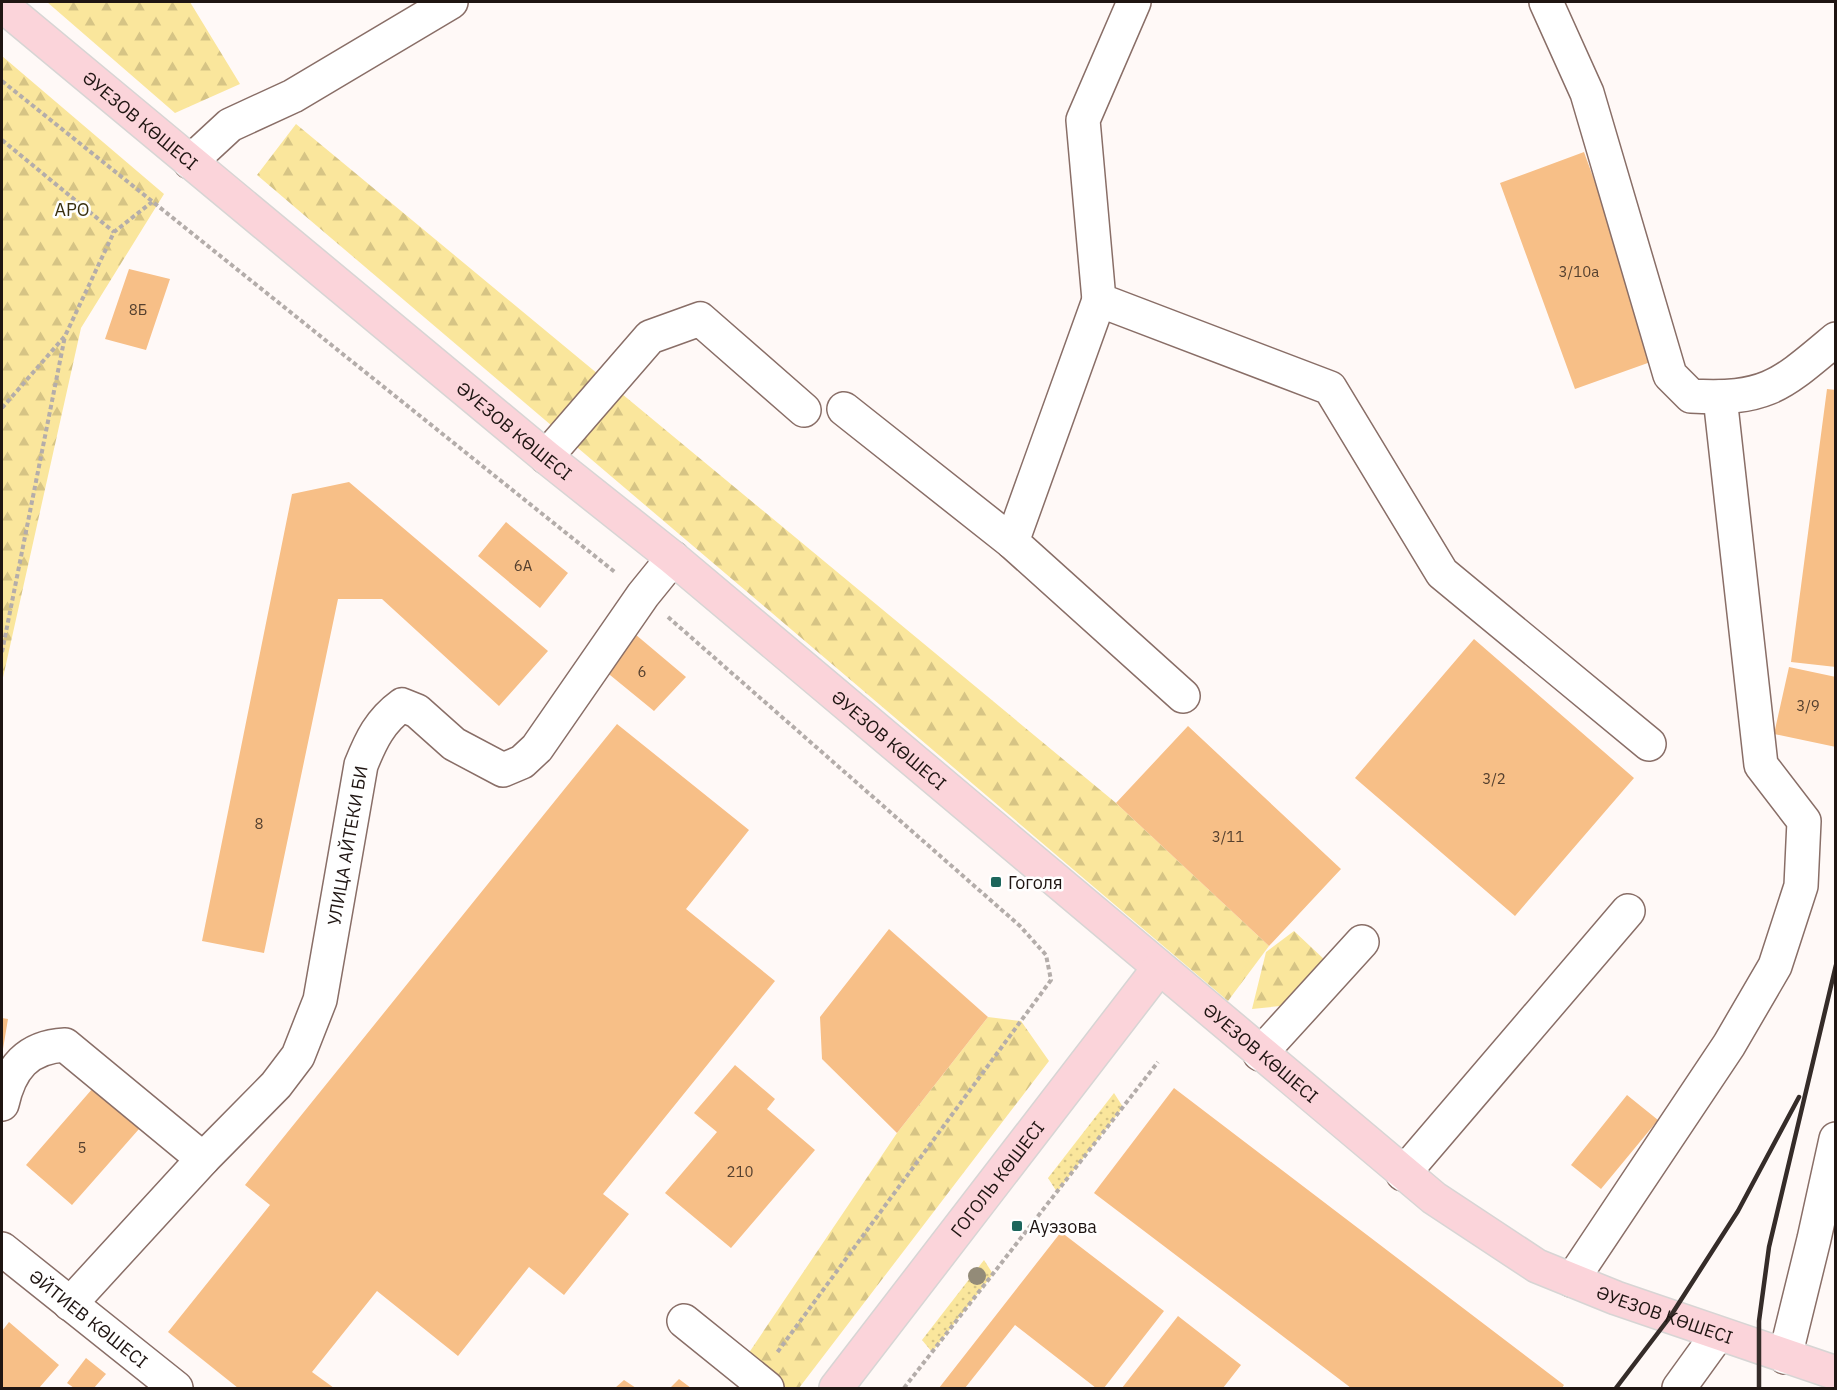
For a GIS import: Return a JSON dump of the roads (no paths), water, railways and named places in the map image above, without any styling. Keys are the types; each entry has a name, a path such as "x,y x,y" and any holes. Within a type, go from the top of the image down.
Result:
{"main road":[{"name":"ӘУЕЗОВ КӨШЕСІ","path":"2,5 546,457 673,558 1403,1174 1494,1240 1537,1266 1718,1334 1836,1373"},
{"name":"ГОГОЛЬ КӨШЕСІ","path":"836,1389 1159,968"}],"street":[{"path":"190,162 230,125 293,96 451,2"},
{"path":"1012,542 1100,300 1083,120 1134,2"},
{"path":"1546,2 1587,93 1670,375 1691,396 1719,398 1754,394 1784,382 1836,339"},
{"path":"1100,300 1330,388 1442,573 1649,744"},
{"path":"546,457 650,337 700,319 804,410"},
{"path":"1572,1280 1729,1045 1775,966 1801,886 1804,821 1761,765 1719,398"},
{"path":"844,409 1012,542 1183,696"},
{"name":"УЛИЦА АЙТЕКИ БИ","path":"70,1304 202,1159 276,1085 298,1056 320,1000 361,765 372,737 388,715 402,705 417,711 454,744 503,770 522,762 537,748 643,595 673,558"},
{"path":"1403,1174 1628,911"},
{"path":"1260,1054 1362,942"},
{"path":"2,1104 5,1089 24,1058 44,1046 65,1045 202,1159"},
{"path":"1785,1357 1815,1239 1836,1139"},
{"name":"ӘЙТИЕВ КӨШЕСІ","path":"2,1249 176,1389"},
{"path":"684,1321 762,1384"},
{"path":"1679,1389 1718,1334"}],"railway":[{"path":"1759,1388 1759,1321 1769,1247 1836,965"},
{"path":"1616,1388 1670,1317 1738,1211 1799,1097"}],"place":[{"name":"Гоголя","path":"996,882"},
{"name":"Ауэзова","path":"1017,1226"}],"park label":[{"name":"АРО","path":"72,209"}]}
